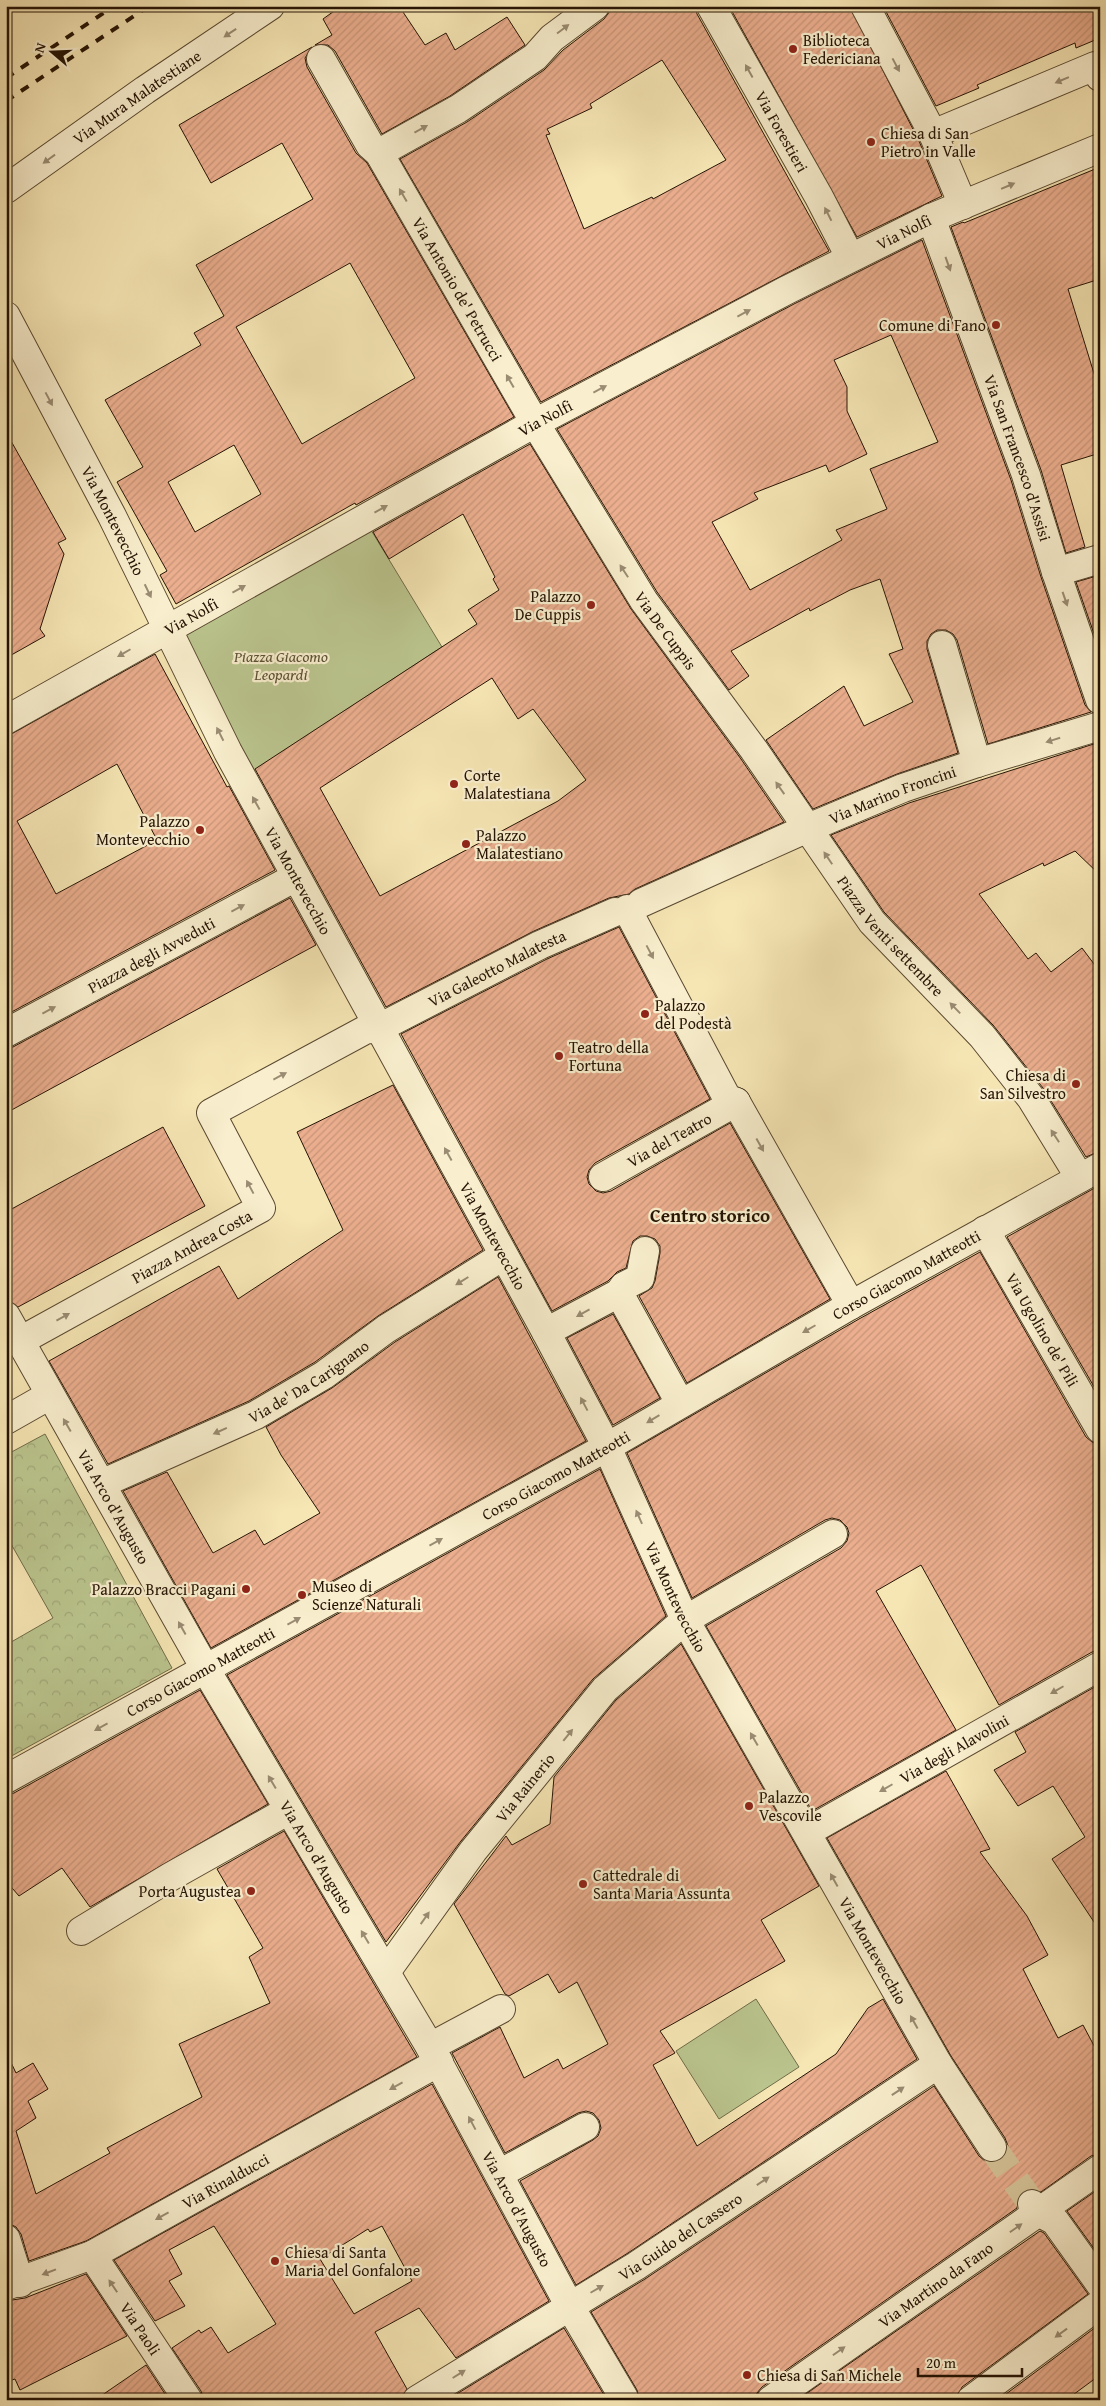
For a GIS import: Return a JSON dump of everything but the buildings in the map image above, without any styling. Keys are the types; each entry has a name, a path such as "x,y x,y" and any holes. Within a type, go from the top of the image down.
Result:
{"street":[{"name":"Via Mura Malatestiane","path":"6,189 145,90 270,6"},
{"path":"379,153 458,109 536,57 552,38 595,6"},
{"name":"Via Forestieri","path":"712,6 819,197 850,257"},
{"path":"865,6 933,134 962,205"},
{"name":"Via Antonio de' Petrucci","path":"321,59 370,145 379,153 535,424"},
{"path":"933,134 1095,66 1100,77"},
{"name":"Via Nolfi","path":"6,720 535,424 850,257 931,218 1100,148"},
{"name":"Via San Francesco d'Assisi","path":"931,218 1026,475 1056,572 1100,700"},
{"name":"Via Montevecchio","path":"6,316 112,516 228,752 546,1332 607,1447 685,1620 938,2064 992,2147"},
{"name":"Via De Cuppis","path":"535,424 573,483 608,547 644,601 754,750 808,828"},
{"path":"1056,572 1100,560"},
{"name":"Via Marino Froncini","path":"942,646 976,763"},
{"name":"Via Marino Froncini","path":"808,828 903,788 976,763 1100,726"},
{"path":"808,828 633,906 727,1098 736,1102 851,1305"},
{"name":"Piazza Venti settembre","path":"808,828 872,922 982,1036 1090,1172"},
{"name":"Piazza degli Avveduti","path":"6,1033 296,877"},
{"name":"Via Galeotto Malatesta","path":"379,1028 540,945 633,906"},
{"name":"Piazza Andrea Costa","path":"20,1341 261,1208 211,1113 364,1030 379,1028"},
{"name":"Via del Teatro","path":"603,1177 736,1102"},
{"name":"Corso Giacomo Matteotti","path":"6,1779 607,1447 851,1305 1090,1172"},
{"name":"Via Ugolino de' Pili","path":"985,1230 1100,1429"},
{"path":"546,1332 619,1293 624,1286 640,1278 645,1252"},
{"name":"Via de' Da Carignano","path":"100,1484 264,1410 324,1375 386,1329 504,1256"},
{"path":"619,1293 680,1403"},
{"name":"Via Arco d'Augusto","path":"6,1316 206,1670 434,2055 569,2305 624,2398"},
{"path":"6,1420 50,1395"},
{"name":"Via Rainerio","path":"386,1972 474,1851 605,1690 685,1620 833,1534"},
{"name":"Via degli Alavolini","path":"807,1832 1100,1666"},
{"path":"81,1931 170,1877 289,1810"},
{"name":"Via Rinalducci","path":"13,2284 92,2255 434,2055 501,2009"},
{"name":"Via Guido del Cassero","path":"417,2400 569,2305 636,2266 938,2064"},
{"path":"499,2174 585,2127"},
{"name":"Via Martino da Fano","path":"771,2400 1035,2208 1100,2169"},
{"path":"1035,2208 1055,2221 1100,2284"},
{"path":"6,2239 13,2284"},
{"name":"Via Paoli","path":"92,2255 188,2400"},
{"path":"971,2400 1100,2304"}],"green space":[{"name":"Piazza Giacomo Leopardi","path":"371,530 442,647 253,771 183,637"},
{"path":"45,1434 172,1668 6,1759 6,1645 53,1618 6,1535 6,1455"},
{"path":"756,1999 799,2067 719,2119 676,2051"}],"tunnel":[{"path":"992,2147 1032,2204"}],"railway":[{"path":"6,78 114,6"},
{"path":"6,101 149,6"}],"place":[{"name":"Biblioteca Federiciana","path":"793,49"},
{"name":"Chiesa di San Pietro in Valle","path":"871,142"},
{"name":"Comune di Fano","path":"996,325"},
{"name":"Palazzo De Cuppis","path":"591,605"},
{"name":"Corte Malatestiana","path":"454,784"},
{"name":"Palazzo Montevecchio","path":"200,830"},
{"name":"Palazzo Malatestiano","path":"466,844"},
{"name":"Palazzo del Podestà","path":"645,1014"},
{"name":"Teatro della Fortuna","path":"559,1056"},
{"name":"Chiesa di San Silvestro","path":"1076,1084"},
{"name":"Palazzo Bracci Pagani","path":"246,1589"},
{"name":"Museo di Scienze Naturali","path":"302,1595"},
{"name":"Palazzo Vescovile","path":"749,1806"},
{"name":"Cattedrale di Santa Maria Assunta","path":"583,1884"},
{"name":"Porta Augustea","path":"251,1891"},
{"name":"Chiesa di Santa Maria del Gonfalone","path":"275,2261"},
{"name":"Chiesa di San Michele","path":"747,2375"}],"district":[{"name":"Centro storico","path":"710,1215"}]}
